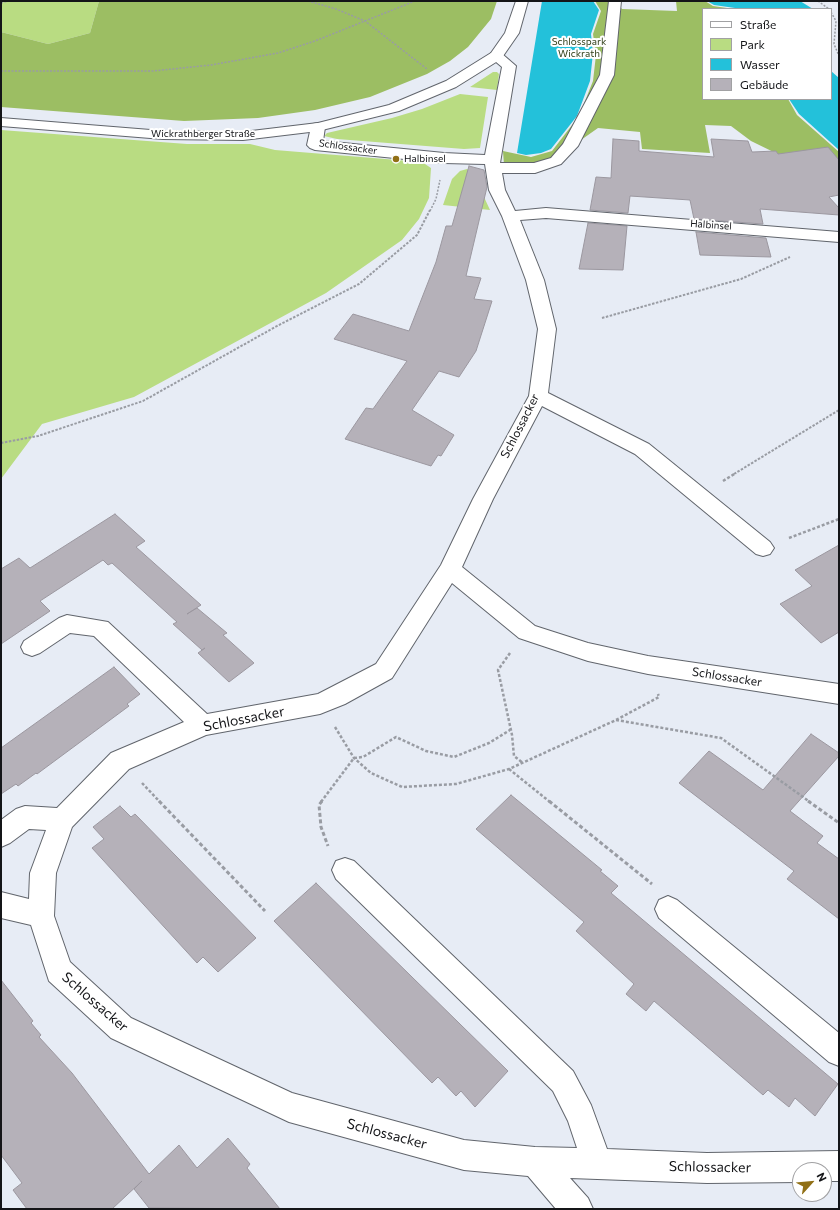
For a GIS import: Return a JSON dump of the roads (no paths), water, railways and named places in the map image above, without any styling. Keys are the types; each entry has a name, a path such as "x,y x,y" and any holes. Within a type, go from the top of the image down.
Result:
{"street":[{"name":"Wickrathberger Straße","path":"1,122 163,135 243,136 318,127 394,108 451,84 496,56 512,33 522,1"},
{"path":"493,164 535,168 556,161 570,146 607,75 615,1"},
{"name":"Schlossacker","path":"496,56 509,66 493,164 497,190 510,216 535,280 547,328 538,396 482,499 450,569 384,671 337,697 320,704 203,725 120,761 62,820 43,873 41,916 59,970 122,1028 289,1107 464,1154 535,1162 707,1168 839,1166"},
{"name":"Schlossacker","path":"318,127 315,144 493,164"},
{"name":"Halbinsel","path":"510,216 554,214 732,227 831,237"},
{"path":"538,396 642,449 763,548"},
{"name":"Schlossacker","path":"450,569 527,632 588,652 648,665 839,694"},
{"path":"32,648 67,624 100,628 203,725"},
{"path":"1,835 25,817 62,820"},
{"path":"345,870 563,1081 581,1115 597,1164"},
{"path":"1,905 24,910 41,916"},
{"path":"668,909 839,1052"},
{"path":"535,1162 577,1209"}],"water":[{"path":"542,1 593,1 599,10 591,34 593,53 590,81 577,116 551,149 541,153 526,155 517,153"},
{"path":"707,1 800,1 811,8 735,8 714,5"},
{"path":"832,72 839,78 839,150 799,114 790,100 832,100"}],"place":[{"name":"Halbinsel","path":"396,159"}],"park label":[{"name":"Schlosspark Wickrath","path":"579,48"}]}
